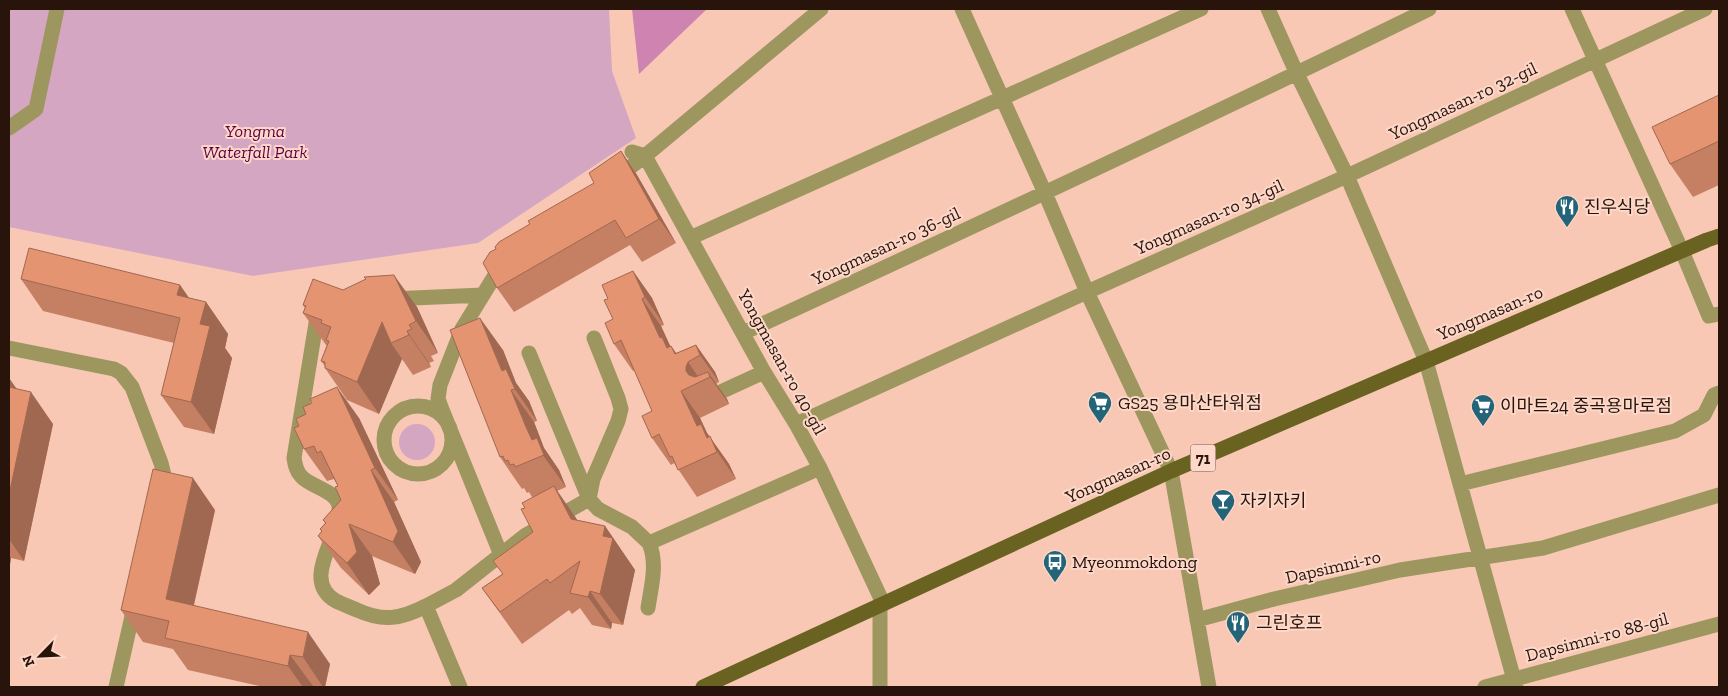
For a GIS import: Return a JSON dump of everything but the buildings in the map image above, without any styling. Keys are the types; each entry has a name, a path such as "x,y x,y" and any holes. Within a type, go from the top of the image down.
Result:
{"main road":[{"name":"Yongmasan-ro","path":"703,687 1171,471 1715,238"}],"street":[{"path":"9,128 36,109 57,9"},
{"path":"606,186 639,154 822,9"},
{"path":"962,9 1045,193 1087,292 1171,471 1209,687"},
{"path":"690,238 1201,9"},
{"path":"1268,9 1297,74 1347,176 1426,361 1514,683"},
{"name":"Yongmasan-ro 36-gil","path":"743,333 1297,74 1429,9"},
{"path":"1572,9 1682,251 1709,316 1719,314"},
{"name":"Yongmasan-ro 32-gil","path":"1347,176 1706,9"},
{"name":"Yongmasan-ro 40-gil","path":"639,154 690,238 764,372 820,468 882,604"},
{"name":"Yongmasan-ro 34-gil","path":"1087,292 1347,176"},
{"path":"501,554 438,399 440,385 462,329 501,267 518,251"},
{"path":"796,424 1087,292"},
{"path":"377,299 483,295"},
{"path":"328,302 319,310 294,458 300,476 335,497 339,507 338,519 320,571 320,582 325,592 336,601 371,616 381,618 400,617 456,590 526,535 589,499 593,479 618,421 621,409 594,338"},
{"path":"9,348 114,369 121,373 132,387 161,463 164,475 158,504"},
{"path":"529,353 589,499 598,509 632,527 649,543 652,551 653,567 648,608"},
{"path":"714,395 764,372"},
{"path":"1460,484 1675,431 1704,416 1714,395 1719,393"},
{"path":"414,406 426,406 436,410 450,428 451,449 439,467 429,472 418,474 407,472 389,458 384,436 387,425 394,415 403,409 414,406"},
{"path":"649,543 820,468"},
{"name":"Dapsimni-ro","path":"1197,620 1400,570 1543,548 1719,494"},
{"path":"116,687 138,590"},
{"path":"880,687 882,604"},
{"path":"426,606 460,687"},
{"name":"Dapsimni-ro 88-gil","path":"1485,687 1514,683 1719,624"}],"green space":[{"name":"Yongma Waterfall Park","path":"9,9 609,9 612,71 636,138 478,243 253,276 9,227"},
{"path":"417,424 424,425 430,429 434,435 434,449 430,455 424,459 417,460 410,459 404,455 400,449 399,442 400,435 404,429 410,425"}],"shaded area":[{"path":"632,9 707,9 639,74"}],"place":[{"name":"진우식당","path":"1567,228"},
{"name":"GS25 용마산타워점","path":"1100,424"},
{"name":"이마트24 중곡용마로점","path":"1483,427"},
{"name":"자키자키","path":"1223,522"},
{"name":"Myeonmokdong","path":"1055,583"},
{"name":"그린호프","path":"1238,644"}]}
